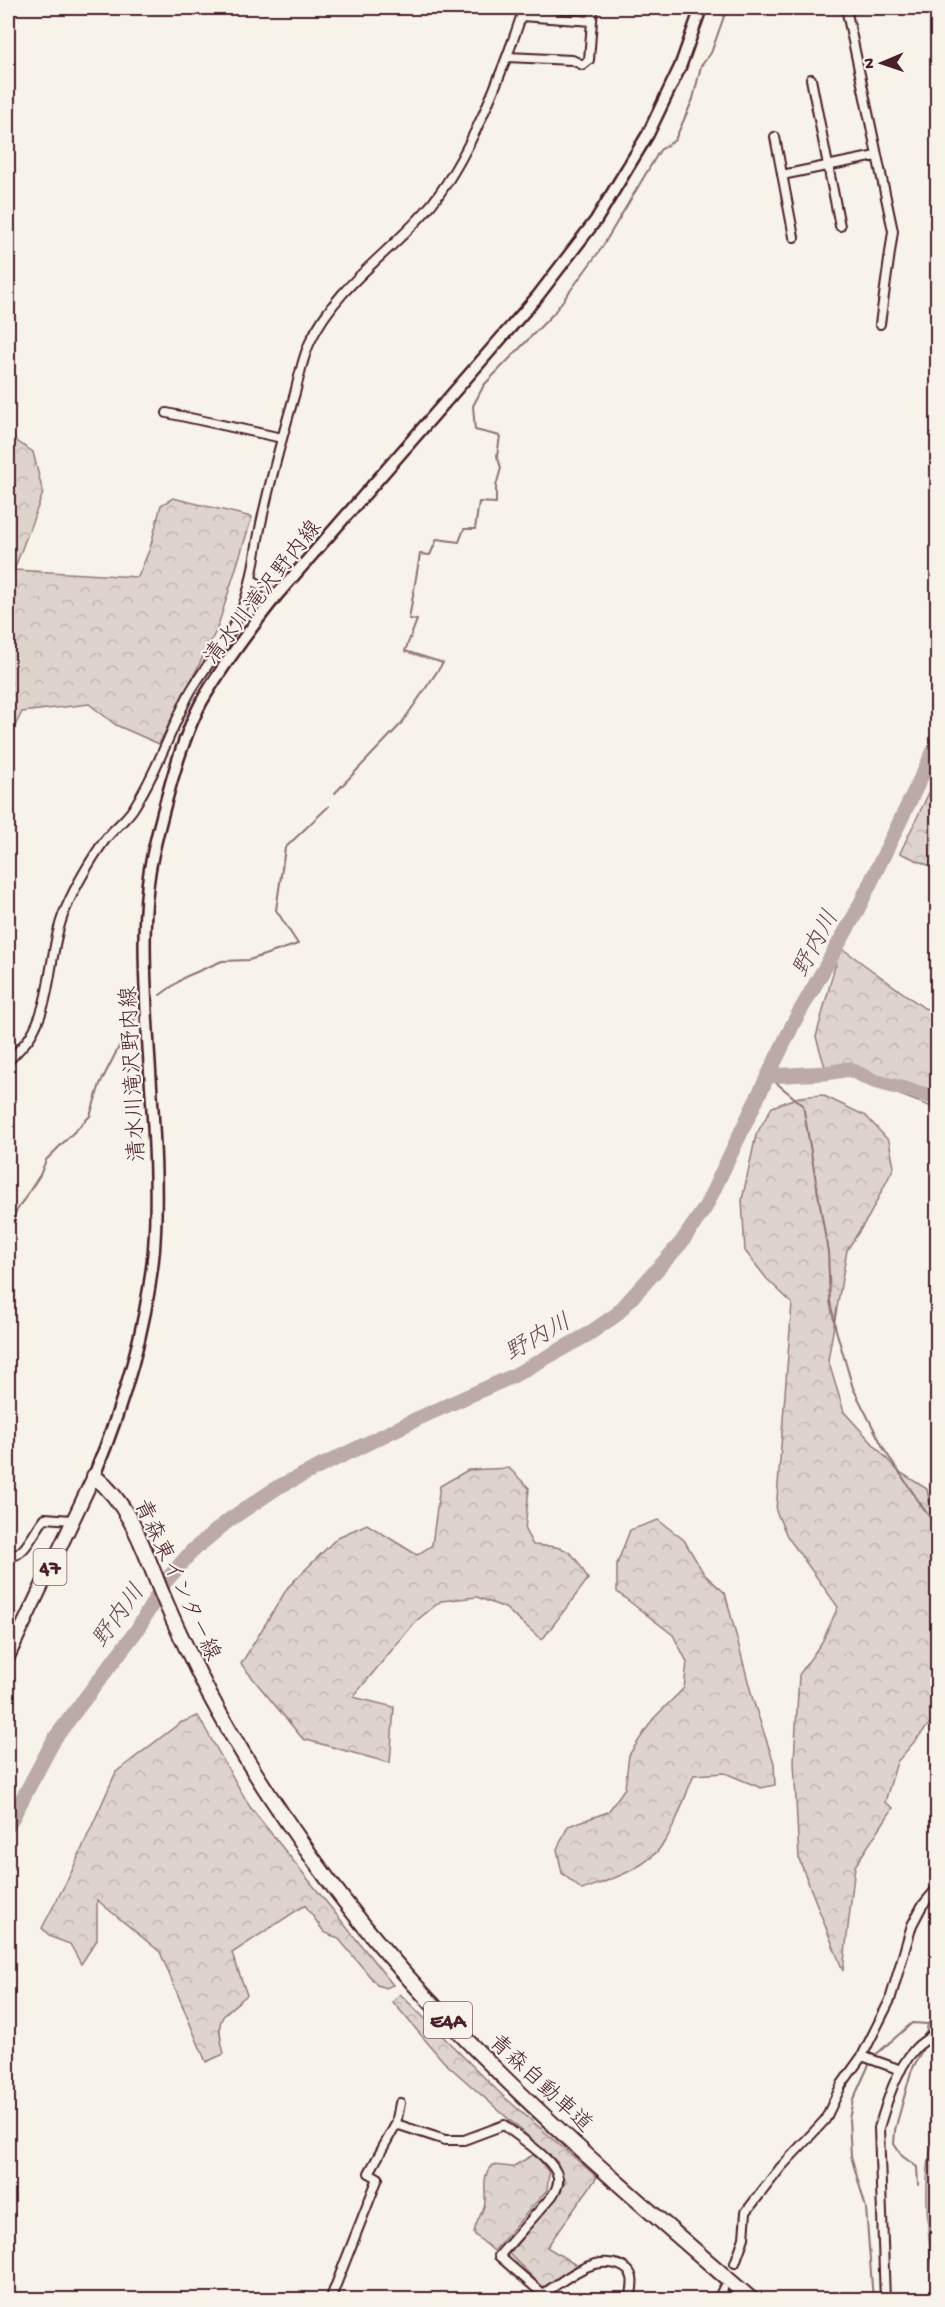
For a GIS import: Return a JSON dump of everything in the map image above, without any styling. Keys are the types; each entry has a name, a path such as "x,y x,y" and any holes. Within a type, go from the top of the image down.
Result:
{"highway":[{"name":"青森東インター線","path":"94,1476 119,1500 170,1613 226,1724"},
{"name":"青森自動車道","path":"226,1724 311,1856 362,1924 423,1994 485,2058 564,2132 752,2300"}],"main road":[{"name":"清水川滝沢野内線","path":"94,1476 114,1426 134,1362 147,1306 154,1248 155,1146 146,997 146,924 150,872 156,836 183,743 201,703 229,659 277,595 537,297 596,220 648,134 680,67 701,8"},
{"name":"47","path":"8,1657 94,1476"}],"street":[{"path":"507,57 572,60 583,65 589,60 592,8"},
{"path":"846,8 893,231 880,324"},
{"path":"8,1062 31,1034 39,1014 45,996 59,924 66,906 105,839 130,813 144,792 161,760 189,695 241,613 252,580 258,538 282,438 309,343 330,308 355,280 424,213 443,190 472,136 507,57 522,12 592,21"},
{"path":"811,79 840,226"},
{"path":"775,137 794,237"},
{"path":"782,175 876,156"},
{"path":"167,413 282,438"},
{"path":"252,580 277,595"},
{"path":"8,1557 19,1554 25,1549 33,1532 45,1518 72,1520"},
{"path":"735,2263 741,2248 745,2217 749,2206 825,2120 842,2084 865,2058 890,2000 912,1925 922,1906 938,1887"},
{"path":"885,2300 879,2128 885,2107 901,2070 917,2047 938,2030"},
{"path":"865,2058 901,2070"},
{"path":"330,2300 378,2178 369,2173 396,2124 400,2103"},
{"path":"396,2124 445,2140 464,2140 504,2125 549,2162 558,2179 557,2188 552,2196 499,2256 543,2294 594,2263 606,2262 621,2266 633,2275 634,2282 630,2300"},
{"path":"718,2300 723,2289"}],"green space":[{"path":"8,377 11,380 8,423"},
{"path":"8,423 15,440 33,452 43,493 14,570 138,577 150,548 161,505 173,498 252,517 217,629 159,744 116,725 89,704 22,712 8,740"},
{"path":"937,776 938,869 900,853"},
{"path":"840,947 924,1008 937,1011 937,1109 825,1067 816,1037"},
{"path":"822,1095 866,1116 889,1141 894,1167 869,1216 847,1250 828,1360 844,1412 898,1471 927,1489 935,1532 938,1536 937,1715 897,1762 885,1802 893,1808 855,1866 843,1971 799,1859 794,1761 799,1675 822,1642 838,1607 787,1536 776,1511 792,1303 767,1279 745,1251 742,1200 756,1135 772,1107 799,1097"},
{"path":"509,1468 529,1488 525,1530 533,1545 561,1548 567,1551 577,1561 588,1579 542,1640 505,1608 477,1597 441,1601 416,1621 353,1697 394,1707 390,1763 303,1739 241,1664 288,1587 338,1537 367,1524 417,1555 432,1545 440,1486 468,1470"},
{"path":"658,1520 684,1540 704,1574 725,1593 753,1700 774,1763 775,1785 761,1788 725,1773 694,1775 672,1828 656,1853 627,1873 582,1890 562,1873 557,1849 568,1826 608,1812 625,1788 629,1755 653,1719 684,1688 687,1662 673,1635 617,1592 617,1564 630,1530"},
{"path":"198,1716 250,1807 393,1985 386,1988 377,1985 339,1939 324,1932 305,1905 232,1953 247,1995 222,2019 220,2032 224,2054 206,2062 160,1952 97,1900 97,1940 81,1964 70,1944 51,1937 42,1928 71,1873 116,1772 180,1723"},
{"path":"400,1994 503,2096 597,2177 547,2247 576,2265 555,2281 543,2287 509,2254 559,2194 565,2182 557,2162 443,2061 393,2002"},
{"path":"937,2131 938,2299 935,2300 927,2189 931,2147"},
{"path":"533,2155 540,2160 549,2173 547,2190 494,2251 474,2234 484,2206 487,2173 493,2165 512,2167"}],"waterway":[{"path":"335,793 401,724 443,663 405,651 417,620 409,619 420,554 430,555 437,539 459,542 464,529 475,529 479,502 496,503 496,486 501,468 497,456 500,436 475,430 473,406 484,385 553,314 601,249 660,150 675,140 693,99 701,66 711,53 727,8"},
{"name":"野内川","path":"8,1826 55,1738 137,1630 165,1582 192,1551 229,1520 278,1487 419,1418 513,1376 587,1335 616,1315 681,1243 705,1208 795,1020 855,915 938,742"},
{"path":"160,995 185,977 222,961 249,960 298,944 276,910 285,848 329,806"},
{"path":"8,1224 40,1175 46,1160 90,1116 100,1084 131,1023 137,1017"},
{"path":"768,1076 826,1073 849,1069 874,1081 938,1098"},
{"path":"768,1076 803,1105 828,1252 830,1301 853,1388 885,1451 938,1530"},
{"path":"873,2300 866,2208 851,2156 849,2119 853,2100 872,2058 912,2023 928,2024 938,2012"},
{"path":"926,2034 928,2024"},
{"path":"918,2185 917,2167 902,2156 894,2144 895,2130 911,2072 923,2048"}]}
